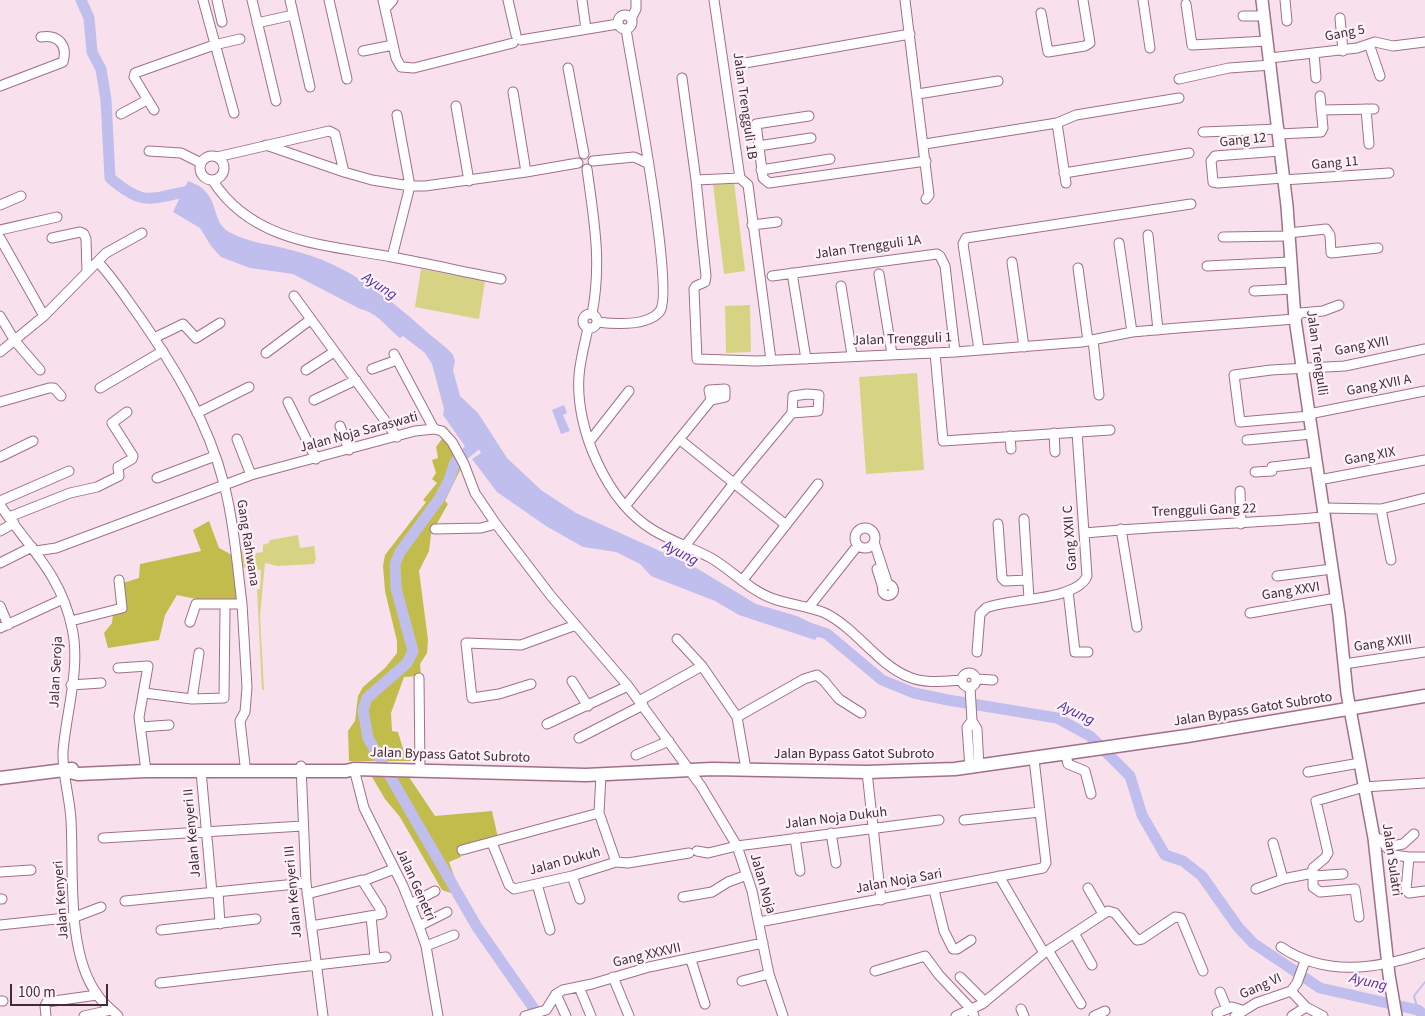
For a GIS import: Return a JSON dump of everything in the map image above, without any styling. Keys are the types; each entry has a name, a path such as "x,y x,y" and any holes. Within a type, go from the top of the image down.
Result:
{"highway":[{"name":"Jalan Bypass Gatot Subroto","path":"0,778 65,771 80,767 201,771 345,765 358,769 601,775 691,773 746,769 867,772 975,767 1350,710 1425,696"},
{"name":"Jalan Bypass Gatot Subroto","path":"145,768 245,765 301,768"}],"main road":[{"name":"Jalan Trengulli","path":"1262,0 1279,132 1295,319 1332,569 1350,710"},
{"name":"Jalan Sulatri","path":"1350,710 1374,838 1396,1016"}],"street":[{"path":"203,0 234,113"},
{"path":"217,0 222,22"},
{"path":"252,0 276,101"},
{"path":"290,0 310,88"},
{"path":"329,0 347,79"},
{"path":"393,0 384,4 393,45 398,64 401,67 409,68 516,39 631,25 631,19 636,9 636,0"},
{"path":"508,0 516,39"},
{"path":"582,0 586,29"},
{"name":"Jalan Trengguli 1B","path":"714,0 742,180 748,185 771,360"},
{"path":"905,0 925,144 929,195 926,199"},
{"path":"1041,13 1048,52 1086,46 1090,43 1083,0"},
{"path":"1143,0 1150,48"},
{"path":"1285,0 1287,21"},
{"path":"1186,4 1192,45 1267,40"},
{"path":"257,23 293,15"},
{"path":"1243,16 1264,16"},
{"path":"1340,18 1343,51"},
{"path":"597,322 645,320 656,315 663,304 661,241 622,26"},
{"path":"745,63 910,34"},
{"path":"1,85 63,62 64,51 59,40 51,35 41,37"},
{"path":"154,110 134,77 135,72 214,45 240,40"},
{"name":"Gang 5","path":"1179,79 1314,53 1343,51 1377,42 1398,45 1425,42"},
{"path":"1369,44 1380,76"},
{"path":"363,50 393,45"},
{"path":"1314,53 1316,78"},
{"path":"568,68 584,154"},
{"path":"682,78 696,180 742,180 830,159"},
{"path":"918,94 998,81"},
{"path":"513,92 526,172"},
{"path":"1203,132 1321,132 1323,128 1320,96"},
{"path":"925,144 1057,123 1076,115 1179,98"},
{"path":"121,114 147,100"},
{"path":"456,106 469,181"},
{"path":"1321,110 1370,109 1368,144"},
{"path":"392,257 410,186 397,114"},
{"path":"809,116 756,124 762,174 769,183 926,161"},
{"path":"1057,123 1066,183"},
{"path":"344,172 333,131 264,144 217,157 207,157 201,164 200,171 203,177 213,181 223,197 238,210 286,237 303,242 392,257 501,280"},
{"path":"758,146 811,138"},
{"path":"264,144 344,172 372,180 410,186 469,181 578,163"},
{"path":"578,163 580,167 634,157 645,148"},
{"path":"149,151 181,153 201,164"},
{"name":"Gang 12","path":"1280,151 1215,156 1211,160 1212,177 1213,182 1283,179"},
{"path":"1064,173 1189,153"},
{"path":"578,163 579,158 584,154"},
{"path":"584,154 591,156 590,165 598,249 597,280 592,314"},
{"path":"213,181 222,175 225,168 222,161 217,157"},
{"path":"634,157 647,163"},
{"name":"Gang 11","path":"1283,179 1389,173"},
{"name":"Jalan Trengguli 1","path":"696,180 706,281 694,289 696,357 699,360 771,360 1024,347 1091,341 1132,332 1295,319 1300,313 1323,311 1339,305"},
{"path":"0,205 21,196"},
{"path":"979,350 963,244 966,238 1191,204"},
{"path":"0,230 57,217"},
{"path":"752,225 777,222"},
{"path":"1223,237 1288,235 1326,229 1330,235 1331,253 1378,248"},
{"path":"52,238 80,232 84,234 86,239 87,272"},
{"path":"0,352 44,316 111,250 142,233"},
{"path":"1148,235 1158,330"},
{"path":"0,238 3,252 44,316"},
{"path":"1120,243 1132,332"},
{"name":"Jalan Trengguli 1A","path":"772,276 937,254 940,256 944,266 955,352"},
{"name":"Gang Rahwana","path":"98,262 163,351 197,413 215,456 224,486 242,604 247,687 245,712 240,720 245,765"},
{"path":"1012,262 1024,347"},
{"path":"1207,266 1290,262"},
{"path":"1078,268 1098,395"},
{"path":"792,273 806,358"},
{"path":"879,274 892,354"},
{"path":"841,286 852,355"},
{"path":"1254,291 1293,289"},
{"path":"294,296 397,437"},
{"path":"588,328 595,326 597,322 596,316 592,314"},
{"path":"592,314 586,316 583,320 588,328 579,376 580,408 589,442 599,467 626,506 652,529 711,558 742,581 773,599 809,607 826,614 849,628 899,672 910,678 937,681 962,680"},
{"path":"0,316 15,341 40,370"},
{"path":"266,353 310,320"},
{"path":"154,338 183,324 196,338 220,323"},
{"name":"Gang XVII","path":"1310,415 1240,422 1234,375 1239,373 1345,366 1425,349"},
{"path":"100,388 163,351"},
{"path":"306,370 334,352"},
{"path":"935,353 943,441 1110,430"},
{"path":"372,369 396,357 434,429"},
{"path":"314,400 356,380"},
{"path":"0,402 49,388 54,388 61,396"},
{"path":"197,413 249,388"},
{"path":"589,442 629,391"},
{"name":"Gang XVII A","path":"1310,415 1425,391"},
{"path":"626,506 711,400"},
{"path":"288,402 316,459"},
{"path":"580,408 587,422 603,424"},
{"path":"0,531 11,520 70,492 96,486 119,476 118,467 132,459 133,456 112,423 127,412"},
{"path":"685,546 792,413"},
{"path":"340,426 350,450"},
{"name":"Jalan Noja Saraswati","path":"0,563 34,549 56,548 251,475 434,429 445,434 457,451 475,493 496,524 576,626 628,686 691,773"},
{"name":"Gang XXII C","path":"977,652 980,614 983,610 991,606 1068,591 1081,586 1087,576 1077,432"},
{"path":"1054,433 1055,452"},
{"path":"1247,440 1312,434"},
{"path":"1010,436 1011,449"},
{"path":"237,439 251,475"},
{"path":"680,440 786,525"},
{"path":"0,457 32,441"},
{"path":"157,478 215,456"},
{"name":"Gang XIX","path":"1319,480 1425,460"},
{"path":"1255,472 1272,471 1272,467 1316,462"},
{"path":"0,501 69,471"},
{"path":"742,581 818,484"},
{"path":"1240,491 1241,524"},
{"name":"Trengguli Gang 22","path":"1085,533 1121,529 1241,524 1324,513 1381,509 1425,498"},
{"name":"Jalan Seroja","path":"0,506 44,560 63,599 71,621 74,646 63,751 65,771"},
{"path":"1381,509 1391,560"},
{"path":"1024,519 1029,599"},
{"path":"435,529 482,528 496,524"},
{"path":"998,524 1002,578 1005,581 1028,580"},
{"path":"858,545 856,536 862,529 871,530 874,536 872,544 886,586"},
{"path":"1121,529 1137,627"},
{"path":"858,545 864,548 872,544"},
{"path":"809,607 858,545"},
{"name":"Jalan Noja Saraswati","path":"44,560 56,548"},
{"path":"1277,576 1332,569"},
{"path":"71,621 122,608 119,580"},
{"path":"1068,591 1075,652 1088,652"},
{"name":"Gang XXVI","path":"1250,613 1336,598"},
{"path":"0,606 4,626 63,599"},
{"name":"Gang Rahwana","path":"190,622 196,604 242,604"},
{"path":"144,693 192,699 224,698 225,610"},
{"path":"531,684 499,694 472,698 468,681 466,643 521,646 576,626"},
{"path":"677,639 702,666 737,717 746,769"},
{"name":"Gang XXIII","path":"1344,664 1425,652"},
{"path":"192,699 199,653"},
{"path":"118,668 146,665 148,668 140,711 145,768"},
{"path":"579,738 702,666"},
{"path":"962,680 967,673 972,674 976,679 992,680"},
{"path":"737,717 804,679 817,675 839,699 861,713"},
{"path":"417,770 419,678"},
{"path":"975,767 973,742 967,728 972,719 970,691 976,679"},
{"path":"962,680 970,691"},
{"path":"572,681 588,706"},
{"path":"71,685 101,683"},
{"path":"547,724 628,686"},
{"path":"141,728 169,725"},
{"path":"636,755 668,740"},
{"path":"1069,754 1068,764 1084,770 1086,773 1091,794"},
{"path":"964,820 1040,812 1034,759"},
{"path":"1308,772 1360,763"},
{"name":"Jalan Kenyeri III","path":"301,768 306,883 315,966 323,1016"},
{"name":"Jalan Genetri","path":"358,769 364,808 410,904 426,946 438,1016"},
{"name":"Jalan Kenyeri","path":"65,771 70,802 75,917 83,965 97,995 114,1013"},
{"name":"Jalan Kenyeri II","path":"201,771 206,832 215,892"},
{"path":"867,772 881,900"},
{"name":"Jalan Noja","path":"691,773 737,846 747,875 759,922 769,974 783,1016"},
{"name":"Jalan Dukuh","path":"492,843 512,888 572,876 616,862 599,814 601,775"},
{"path":"1359,917 1355,889 1318,892 1313,887 1315,865 1326,858 1328,853 1316,801 1364,788 1425,783"},
{"name":"Jalan Noja Sari","path":"759,922 934,890 1044,867 1046,863 1040,812"},
{"path":"462,850 599,814"},
{"name":"Jalan Noja Dukuh","path":"616,862 628,864 693,852 708,853 737,846 872,827 939,820"},
{"path":"103,838 303,826"},
{"path":"832,833 836,863"},
{"path":"1386,847 1403,844 1414,834"},
{"path":"795,838 800,871"},
{"path":"1374,838 1380,839 1393,855 1425,857"},
{"path":"1273,843 1283,879"},
{"path":"1409,857 1406,891 1425,891"},
{"path":"307,894 363,881 394,869"},
{"path":"0,872 31,870"},
{"path":"1256,889 1283,879 1314,874 1342,874"},
{"path":"683,897 712,892 728,882 747,875"},
{"path":"572,876 580,899"},
{"path":"999,876 1081,1004"},
{"path":"311,926 382,914 381,908 363,881"},
{"name":"Jalan Kenyeri II","path":"125,901 306,883"},
{"path":"537,884 550,930"},
{"path":"1088,888 1107,912 1137,940 1142,939 1175,918 1181,918 1203,971"},
{"path":"934,890 944,931 953,949 957,949 971,940"},
{"path":"410,904 435,891"},
{"path":"215,892 220,924"},
{"path":"0,925 75,917 101,907"},
{"path":"419,926 447,912"},
{"path":"956,1016 973,1013 1046,952 1107,912"},
{"path":"371,916 376,958"},
{"path":"161,930 256,919"},
{"path":"426,946 454,934"},
{"path":"1074,934 1092,965"},
{"name":"Gang XXXVII","path":"556,994 563,990 649,967 690,960 763,943"},
{"path":"1281,947 1305,960 1339,968 1389,970 1425,953"},
{"path":"874,971 925,956 939,975 973,1013"},
{"path":"160,983 386,957"},
{"path":"690,960 705,1004"},
{"name":"Gang VI","path":"1238,1013 1256,1003 1291,991 1297,983 1305,960"},
{"path":"742,982 769,974"},
{"path":"613,977 629,1016"},
{"path":"960,977 985,1002"},
{"path":"579,987 590,1016"},
{"path":"1291,991 1306,1007 1323,1016"},
{"path":"1220,992 1227,1009"},
{"path":"531,1015 546,1010 556,994"},
{"path":"556,994 566,1016"},
{"path":"46,1016 45,1006 47,1002 97,995"},
{"path":"1217,1013 1234,1007 1238,1013"},
{"path":"1292,1016 1306,1007"},
{"path":"1094,1016 1105,1011"},
{"path":"84,1016 114,1013"}],"shaded area":[{"path":"734,182 745,271 724,274 713,185"},
{"path":"421,269 485,281 479,319 415,307"},
{"path":"750,305 751,352 726,353 725,306"},
{"path":"917,373 924,470 866,474 859,377"},
{"path":"444,436 462,466 445,501 448,504 431,534 429,551 419,571 428,640 427,653 420,664 421,676 404,677 391,713 392,731 398,732 404,752 415,751 415,761 349,761 348,731 355,721 358,696 363,687 385,668 397,653 397,641 385,591 383,566 385,555 426,502 423,500 437,483 432,479 436,473 432,460 438,458 436,447"},
{"path":"209,521 219,548 232,555 237,600 206,601 177,595 165,615 159,640 108,648 104,633 112,623 113,614 127,608 123,583 139,578 140,564 201,551 193,530"},
{"path":"298,535 300,548 314,546 316,559 314,564 278,566 265,563 260,616 264,690 262,690 257,589 260,589 261,570 239,567 239,550 256,555 256,553 263,552 263,545 269,543 270,540"},
{"path":"372,777 409,777 435,816 492,811 498,838 459,848 461,857 449,862 459,890 451,893 442,890 400,817 385,799"}],"water":[{"path":"188,181 206,192 223,227 229,232 253,241 314,257 349,273 382,294 444,346 453,355 455,361 453,370 460,396 478,413 507,458 541,490 576,513 693,566 756,604 797,616 823,629 815,640 739,615 715,601 651,576 640,564 616,552 583,547 546,526 497,492 472,459 481,453 478,448 468,454 443,415 444,409 432,364 425,353 403,336 400,338 372,313 360,309 293,274 250,268 221,257 211,246 200,228 173,212"},
{"path":"564,405 567,413 563,415 570,431 561,434 552,410"}],"waterway":[{"name":"Ayung","path":"81,0 89,18 92,52 101,69 106,100 110,178 122,188 141,197 159,197 195,190 197,192"},
{"path":"478,443 455,462 449,480 439,499 400,552 395,564 396,588 413,651 407,663 367,698 363,710 368,738 477,927 539,1016"},
{"name":"Ayung","path":"806,627 827,634 882,680 914,693 1057,718 1090,736 1130,776 1142,815 1165,855 1183,861 1202,876 1238,927 1253,943 1320,988 1418,1010 1425,1016"},
{"path":"1418,1010 1414,996 1425,982"}]}
